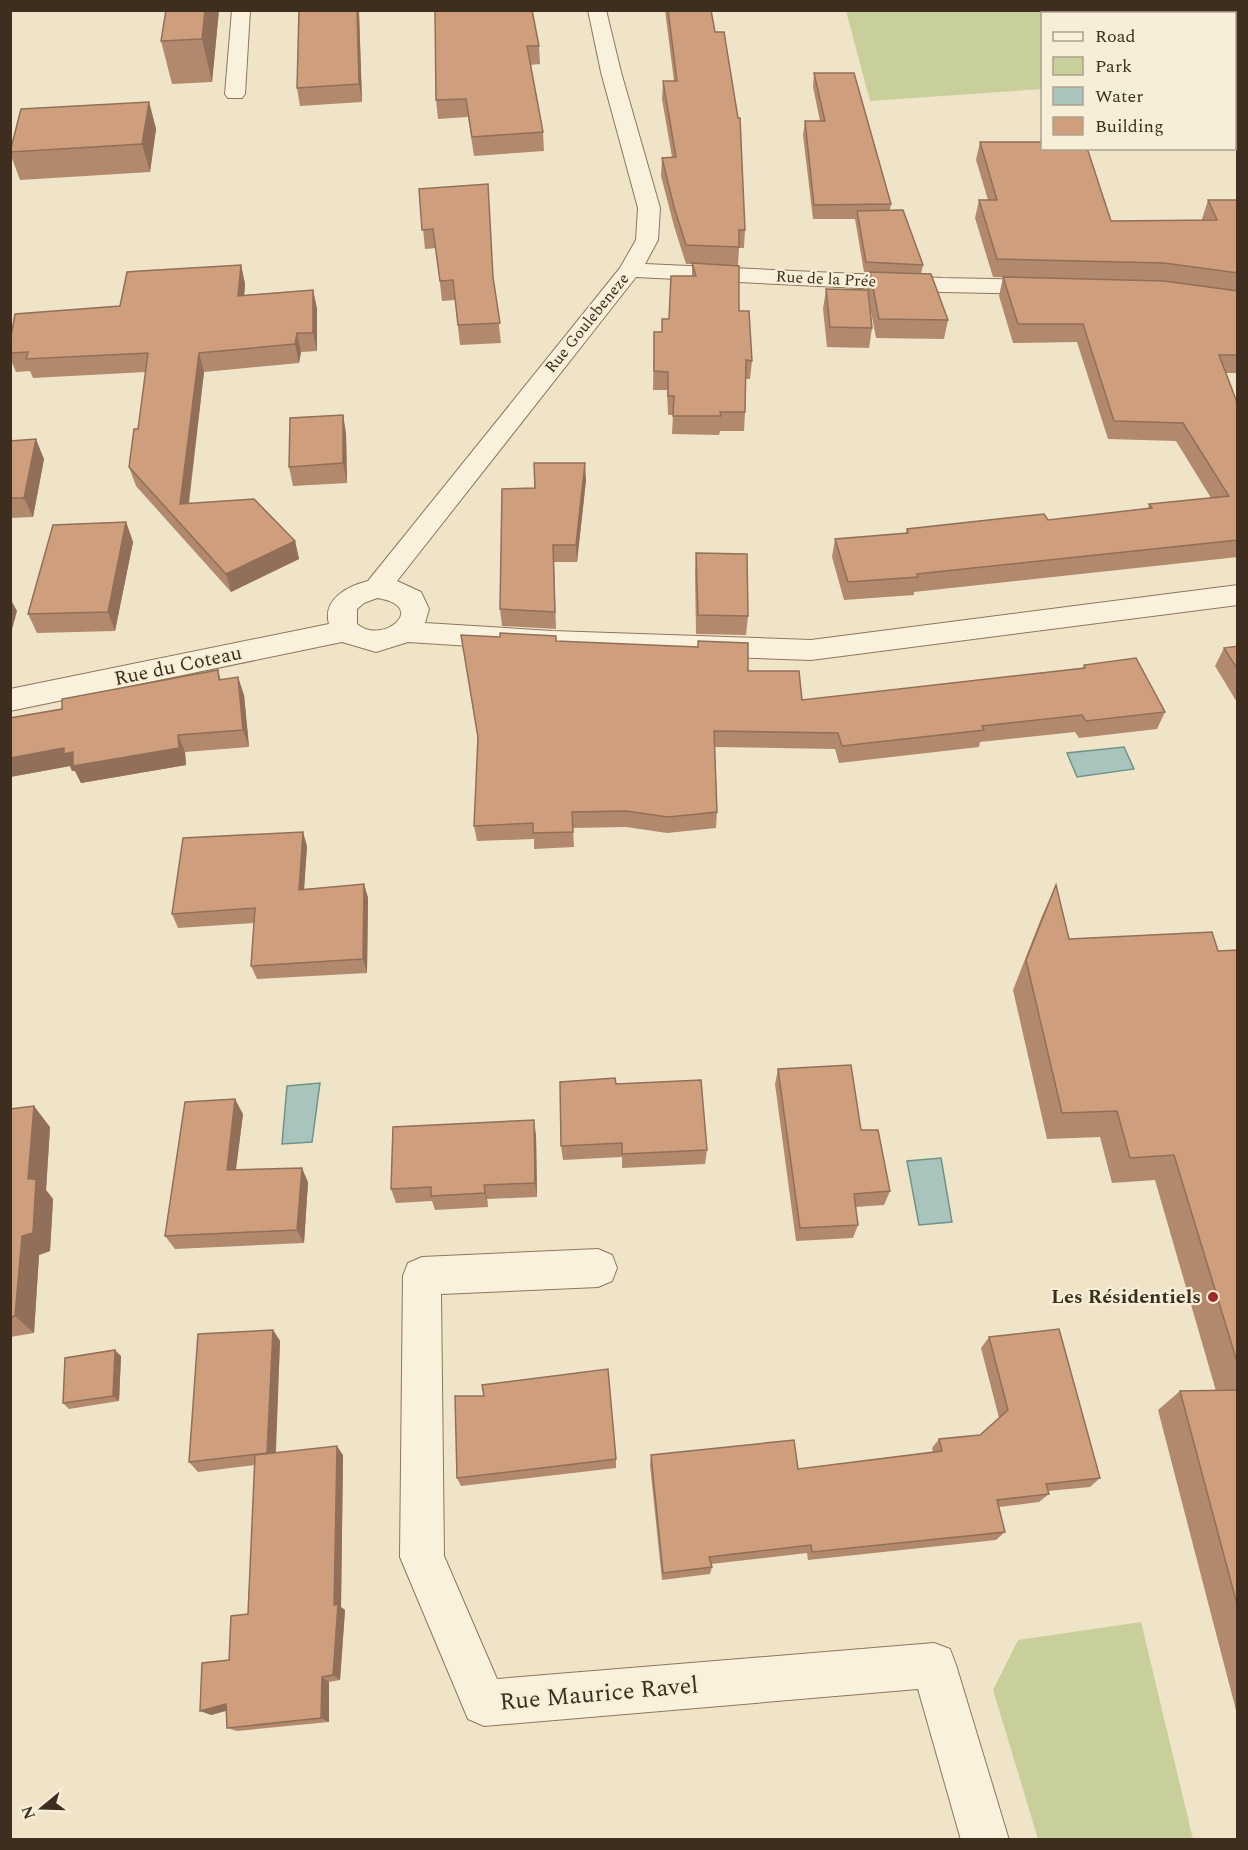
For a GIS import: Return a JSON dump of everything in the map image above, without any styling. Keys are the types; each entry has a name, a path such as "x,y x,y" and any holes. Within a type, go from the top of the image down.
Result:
{"street":[{"path":"235,94 241,10"},
{"name":"Rue Goulebeneze","path":"377,588 630,270 646,240 649,208 611,72 597,10"},
{"name":"Rue de la Prée","path":"630,270 942,285 1067,288"},
{"path":"377,588 396,590 410,597 416,605 417,615 413,624 405,632 396,637 374,642 353,636 346,631 341,622 341,613 345,604 353,597 377,588"},
{"path":"405,632 811,650 1238,595"},
{"name":"Rue du Coteau","path":"10,700 346,631"},
{"name":"Rue Maurice Ravel","path":"598,1268 422,1276 422,1557 484,1703 934,1665 986,1839"}],"green space":[{"path":"846,11 1237,11 1237,76 1236,12 1041,12 1041,89 870,101"},
{"path":"1141,1622 1193,1839 1038,1839 993,1690 1018,1640"}],"water":[{"path":"1124,747 1134,769 1077,777 1067,753"},
{"path":"320,1083 312,1142 282,1144 287,1086"},
{"path":"941,1158 952,1222 919,1225 907,1161"}],"building":[{"path":"166,10 205,10 202,39 161,41"},
{"path":"299,10 357,10 359,84 297,88"},
{"path":"532,10 539,46 527,46 543,132 472,137 466,99 436,100 435,11"},
{"path":"668,10 711,10 715,32 724,32 738,118 740,118 745,230 739,230 739,247 686,245 674,207 662,158 676,157 663,81 677,81"},
{"path":"814,73 854,73 891,204 814,205 805,121 825,121"},
{"path":"149,102 142,144 10,152 21,109"},
{"path":"980,142 1041,142 1041,150 1088,150 1111,221 1217,220 1208,200 1238,200 1238,273 1164,263 997,259 979,200 997,200"},
{"path":"488,184 493,277 500,323 458,325 453,280 440,281 433,229 422,230 419,189"},
{"path":"903,210 923,265 866,262 857,211"},
{"path":"692,263 739,266 739,311 749,311 752,361 746,360 745,412 720,412 721,416 673,416 674,396 668,396 668,372 654,371 654,332 662,332 662,319 669,319 671,276 696,276"},
{"path":"241,265 238,296 313,290 313,333 297,333 295,344 199,353 180,504 254,499 295,541 226,574 129,467 134,429 138,429 148,353 26,359 28,352 10,353 10,342 15,314 120,306 127,272"},
{"path":"870,272 931,274 948,320 879,319"},
{"path":"1003,277 1164,281 1238,291 1238,355 1219,355 1238,405 1238,540 917,574 918,577 848,582 835,539 908,533 907,529 1044,514 1048,520 1152,508 1149,504 1229,496 1183,423 1114,421 1083,324 1018,324"},
{"path":"826,289 868,290 872,328 830,327"},
{"path":"343,415 343,463 289,467 290,418"},
{"path":"36,439 24,498 10,498 10,441"},
{"path":"534,463 585,463 576,545 553,545 555,612 500,609 502,489 535,488"},
{"path":"126,522 108,612 28,614 53,525"},
{"path":"696,553 747,554 748,616 698,615"},
{"path":"500,633 556,636 556,641 698,647 698,641 748,643 748,671 799,671 802,700 1085,668 1084,665 1136,658 1165,712 1086,721 1082,715 982,726 984,730 842,746 838,733 714,731 717,812 668,817 626,811 572,812 573,832 533,833 533,823 474,826 478,737 461,635 500,637"},
{"path":"1238,646 1238,670 1224,648"},
{"path":"218,670 219,680 238,677 243,730 178,735 179,748 73,766 73,752 64,754 64,748 10,758 10,718 62,709 62,699"},
{"path":"303,832 299,890 364,884 363,959 251,966 255,908 172,914 183,838"},
{"path":"1056,885 1069,939 1212,932 1218,951 1238,950 1238,1365 1174,1155 1130,1158 1117,1111 1062,1113 1026,960"},
{"path":"851,1065 861,1130 878,1130 890,1191 854,1194 858,1225 800,1228 778,1069"},
{"path":"615,1078 616,1084 701,1080 707,1150 622,1154 622,1143 561,1146 560,1082"},
{"path":"235,1099 227,1170 302,1168 297,1230 165,1236 185,1102"},
{"path":"34,1106 28,1179 36,1179 33,1233 22,1236 15,1316 10,1317 10,1109"},
{"path":"534,1120 535,1183 484,1185 485,1193 431,1196 431,1187 391,1189 393,1127"},
{"path":"1059,1329 1100,1478 1046,1484 1049,1494 997,1500 1005,1532 812,1552 811,1545 709,1557 712,1567 663,1573 651,1455 794,1440 798,1469 942,1451 939,1439 980,1435 1008,1410 989,1337"},
{"path":"273,1330 267,1453 189,1462 198,1334"},
{"path":"115,1350 113,1396 63,1403 65,1358"},
{"path":"608,1369 616,1459 457,1478 455,1396 484,1396 482,1385"},
{"path":"1238,1390 1238,1608 1180,1391"},
{"path":"337,1446 334,1605 338,1604 333,1675 322,1677 321,1718 227,1728 226,1704 200,1711 202,1663 229,1660 231,1616 248,1614 255,1455"}],"place":[{"name":"Les Résidentiels","path":"1213,1297"}]}
